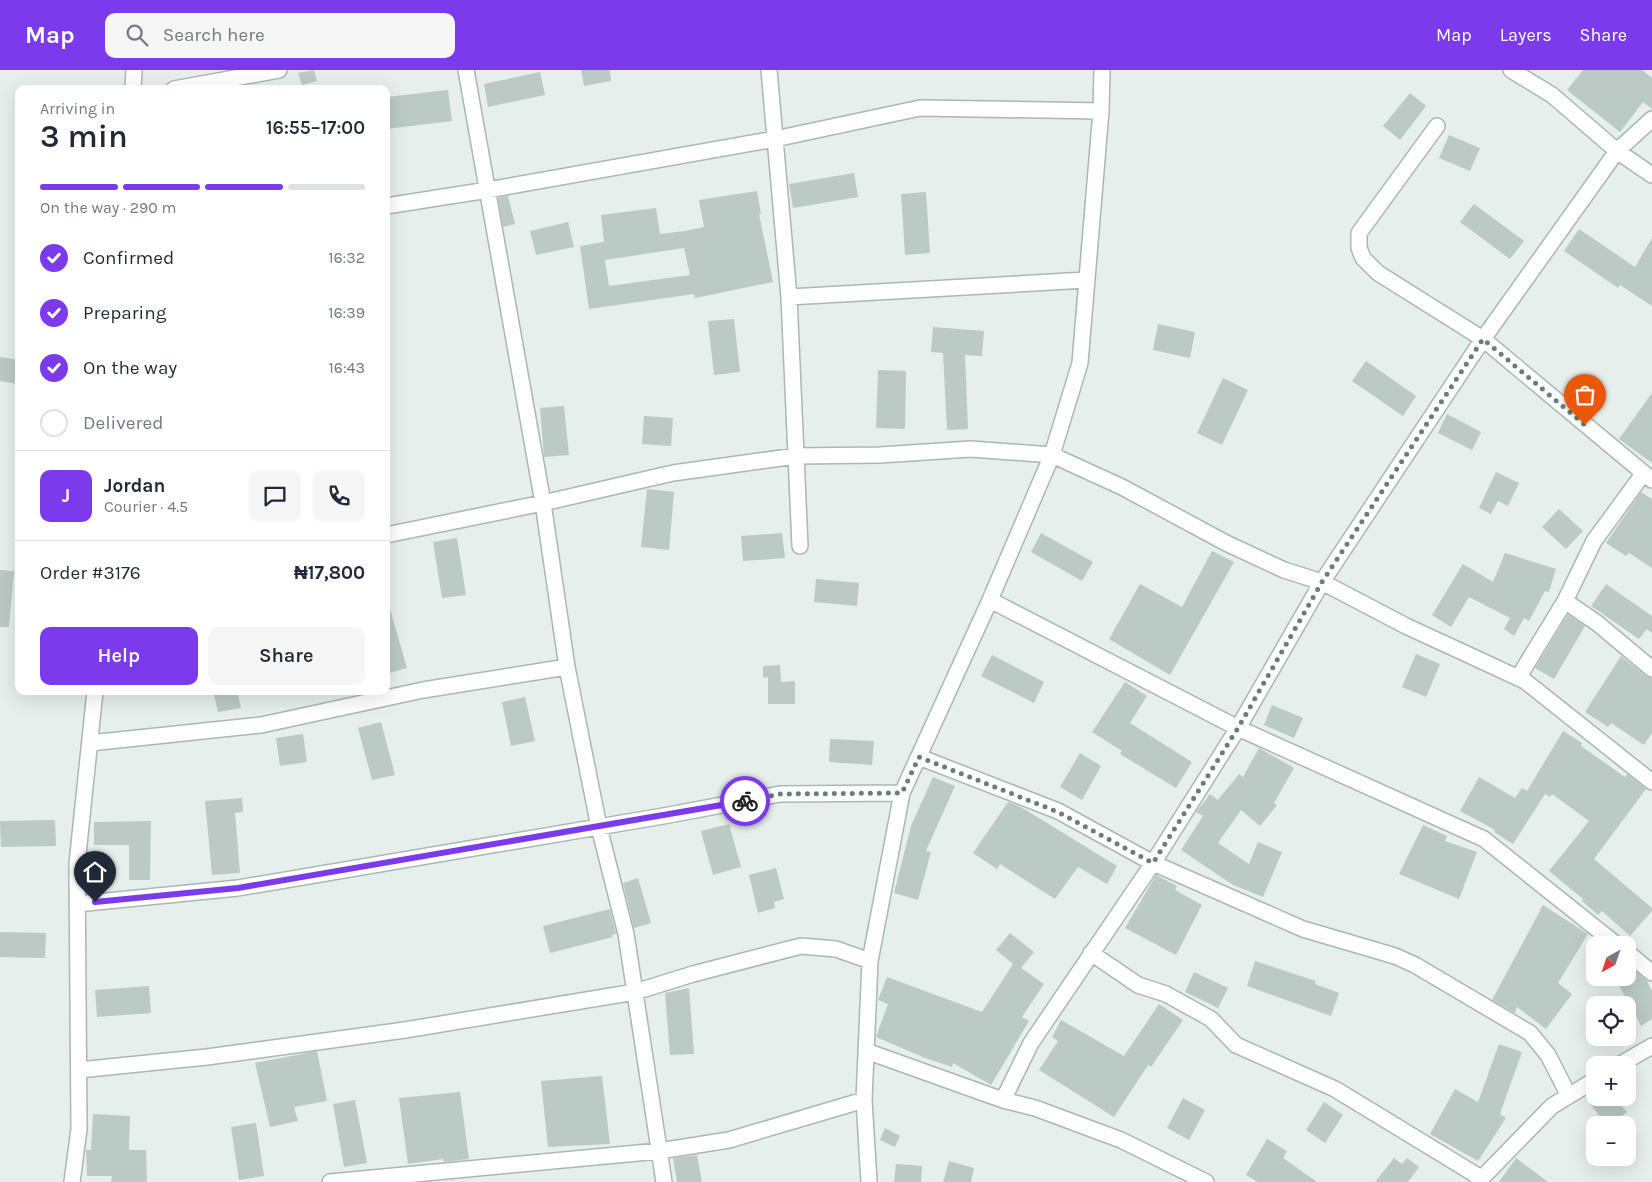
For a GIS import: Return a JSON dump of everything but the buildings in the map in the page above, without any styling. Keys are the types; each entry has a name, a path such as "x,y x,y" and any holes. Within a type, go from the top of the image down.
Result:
{"street":[{"path":"133,85 134,70"},
{"path":"196,85 279,70"},
{"path":"466,70 543,503 567,667 599,827 626,934 664,1182"},
{"path":"769,70 788,297 800,546"},
{"path":"869,1182 864,1100 870,961 902,793 990,600 1052,455 1080,363 1101,111 1102,70"},
{"path":"1511,70 1552,95 1617,151 1652,175"},
{"path":"390,205 488,190 775,139 920,108 1101,111"},
{"path":"1003,1100 1031,1043 1153,863 1238,728 1322,582 1483,339 1617,151 1652,119"},
{"path":"1437,126 1359,233 1359,248 1363,258 1378,273 1483,339 1648,477 1594,541 1565,601 1518,678"},
{"path":"788,297 1086,280"},
{"path":"390,534 543,503 673,473 796,456 880,455 971,449 1052,455 1122,486 1284,570 1322,582 1406,626 1518,678 1652,782"},
{"path":"990,600 1238,728 1484,839 1606,936"},
{"path":"1565,601 1597,623 1652,669"},
{"path":"90,743 261,725 423,690 567,667"},
{"path":"72,1182 79,1129 77,864 95,695"},
{"path":"919,757 1058,812 1153,863 1304,929 1394,956 1415,966 1530,1033 1548,1055 1569,1096"},
{"path":"78,904 238,888 599,827 780,794 902,793"},
{"path":"79,1070 207,1058 375,1034 635,992 693,974 801,946 836,948 870,961"},
{"path":"1091,953 1138,985 1166,994 1211,1019 1236,1045 1335,1089 1480,1180 1552,1106 1586,1086"},
{"path":"1636,959 1652,972"},
{"path":"1635,1056 1652,1046"},
{"path":"866,1051 1003,1100 1035,1108 1121,1140 1206,1182"},
{"path":"330,1182 659,1151 729,1140 864,1100"}],"way so far":[{"path":"745,801 780,794 902,793 919,757 1058,812 1153,863 1238,728 1322,582 1483,339 1585,425"}],"route":[{"path":"95,902 238,888 745,801"}]}
